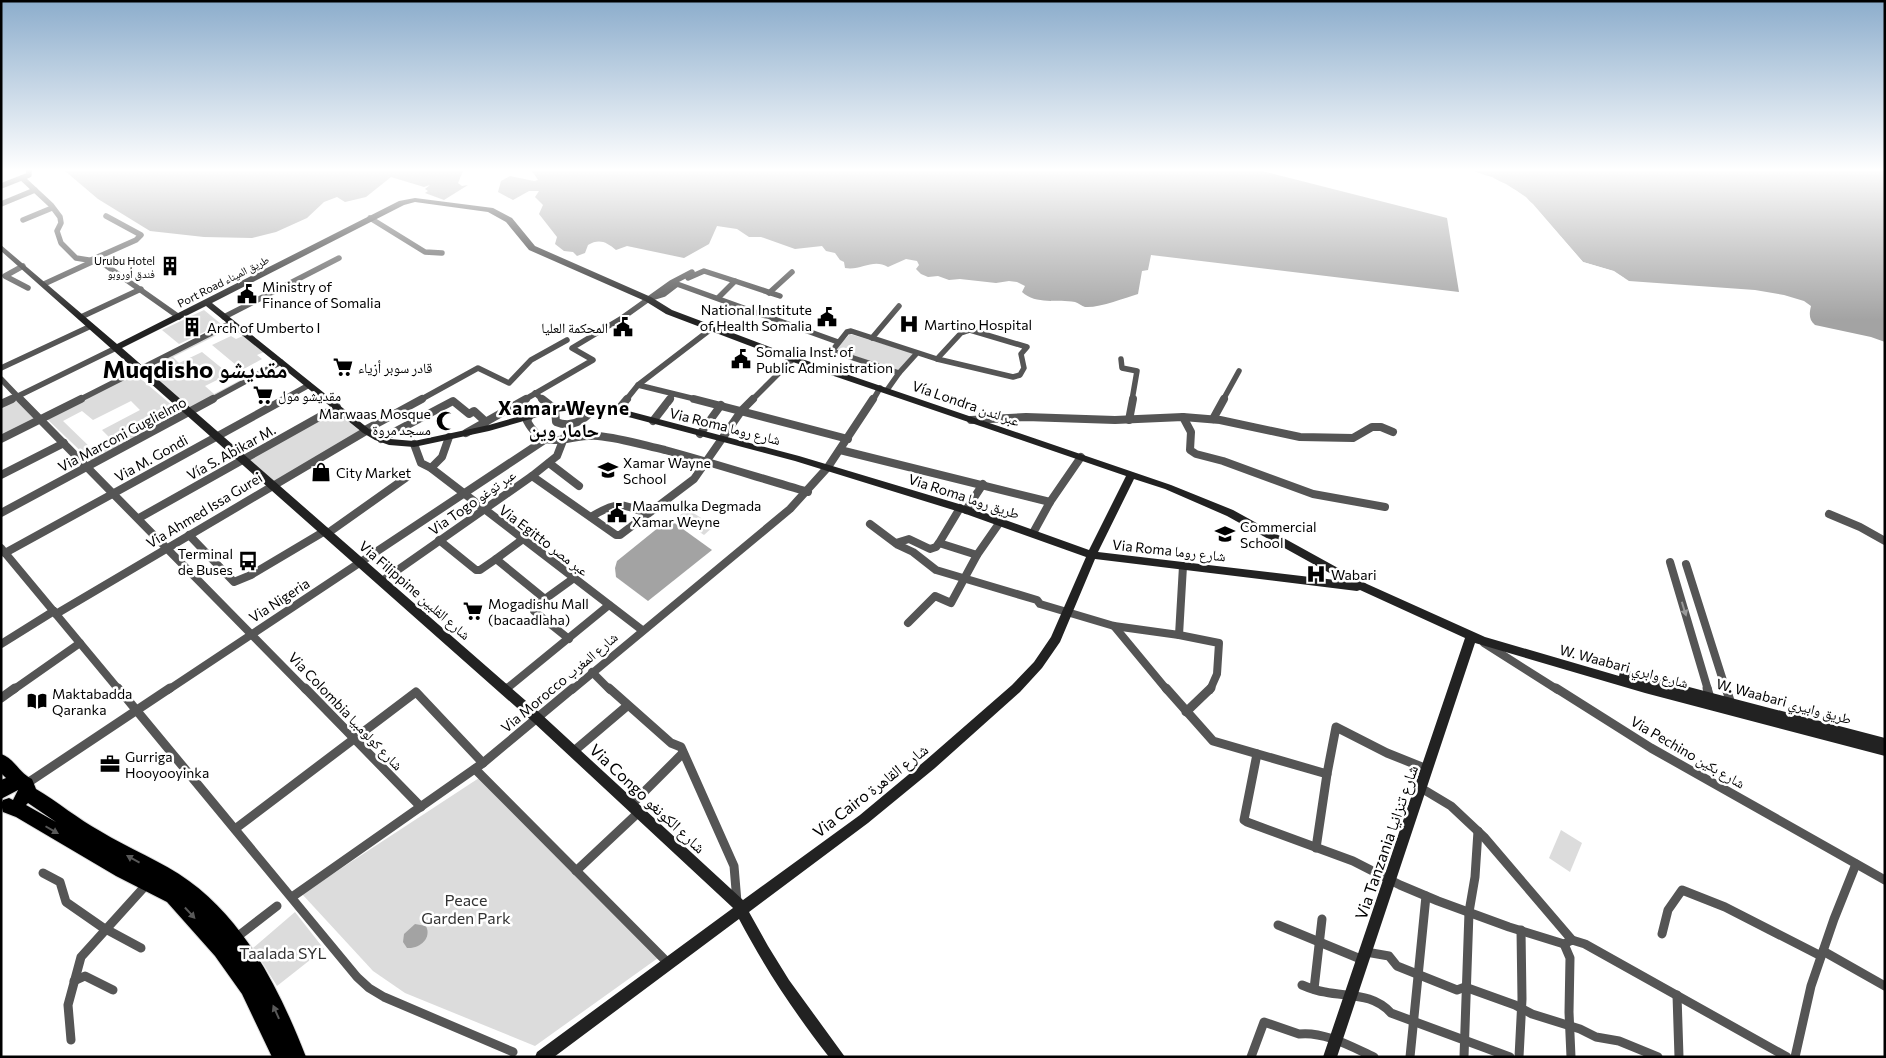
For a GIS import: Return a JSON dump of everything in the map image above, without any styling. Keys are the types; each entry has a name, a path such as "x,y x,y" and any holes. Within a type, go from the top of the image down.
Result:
{"highway":[{"path":"1,762 24,786 152,878 228,944 249,987 289,1055"},
{"path":"4,801 19,801 24,786"},
{"path":"4,801 152,878"}],"main road":[{"name":"Port Road طريق الميناء","path":"116,348 365,220"},
{"name":"Vía Londra عبر لندن","path":"509,220 532,248 649,299 670,312 793,359 1168,487 1230,513 1363,587"},
{"name":"Via Filippine شارع الفلبين","path":"1,247 139,369 244,458 537,718"},
{"name":"Via Roma شارع روما","path":"207,303 366,430 390,442 414,444 449,437 555,409 574,407 617,411 722,440 775,452 827,468"},
{"name":"Via Roma طريق روما","path":"827,468 963,509 1092,556"},
{"name":"Via Cairo شارع القاهرة","path":"542,1057 668,962 738,905 878,807 1015,690 1049,651 1069,613 1092,556 1131,475"},
{"name":"Via Roma شارع روما","path":"1092,556 1363,587"},
{"name":"W. Waabari شارع وابري","path":"1363,587 1477,639 1732,707 1885,751"},
{"name":"W. Waabari طريق وابيري","path":"1363,587 1505,643 1712,702"},
{"name":"Via Tanzania شارع تنزانيا","path":"1330,1057 1427,769 1477,639"},
{"name":"W. Waabari طريق وابيري","path":"1732,707 1885,743"},
{"name":"Via Congo شارع الكونغو","path":"537,718 636,808 738,905"},
{"path":"738,905 784,985 838,1057"}],"street":[{"path":"61,220 57,231 61,243 76,258 94,260 141,289 179,317"},
{"path":"44,284 136,240 141,235 114,220"},
{"path":"374,220 425,252 442,253"},
{"path":"1,439 139,369 339,258"},
{"path":"23,266 5,276 28,288"},
{"path":"649,299 664,294 677,284 704,271 780,296"},
{"path":"465,433 592,360 572,348 671,283 692,272"},
{"path":"769,293 792,272"},
{"path":"718,298 735,281"},
{"path":"677,284 838,342"},
{"path":"81,317 141,289"},
{"path":"872,338 898,306"},
{"path":"1,368 91,326"},
{"path":"617,411 638,385 711,329"},
{"path":"899,373 833,352 832,348 849,331 938,359 1013,377 1020,375 1024,368 1021,354 1027,347 970,330 961,333 938,359"},
{"name":"Via Ahmed Issa Gurei","path":"1,644 168,548 366,430 478,368 509,383 530,360 567,340"},
{"path":"1,404 116,348"},
{"name":"Via Morocco شارع المغرب","path":"292,897 483,762 642,630 680,602 808,492 883,389 917,352"},
{"name":"Via Togo عبر توغو","path":"382,581 532,476 616,535 620,535 687,486 706,463 742,410 793,359"},
{"path":"1121,359 1122,368 1137,371 1129,420"},
{"name":"Via Marconi Guglielmo","path":"1,513 281,362"},
{"path":"1213,419 1239,372"},
{"name":"Via Colombia شارع كولومبيا","path":"1,379 421,807"},
{"name":"Via M. Gondi","path":"3,550 114,494 310,385"},
{"path":"638,385 742,410 848,439"},
{"path":"535,393 555,409 556,422 570,425 588,417 593,409"},
{"path":"653,421 672,394"},
{"path":"381,438 453,401 469,414 474,411 486,422"},
{"path":"700,434 721,406"},
{"name":"Vía S. Abikar M.","path":"139,518 337,407"},
{"path":"529,417 527,421 532,431 546,438 562,441 597,436 642,446 808,492"},
{"path":"972,420 1026,417 1129,420 1183,417 1213,419 1300,436 1354,438 1372,427 1381,427 1393,432"},
{"path":"1183,417 1191,432 1190,450 1196,454 1223,461 1314,494 1385,507"},
{"path":"532,476 557,456 570,425"},
{"path":"431,468 442,457 449,437"},
{"name":"Via Nigeria","path":"24,786 546,438"},
{"path":"1,475 64,442"},
{"name":"Via Egitto عبر مصر","path":"414,444 418,460 642,630"},
{"path":"840,450 1050,502"},
{"path":"1032,533 1050,502 1081,457"},
{"path":"549,463 580,486"},
{"path":"189,535 234,582 244,579 326,532 407,477"},
{"path":"896,543 901,539 908,538 930,548 936,547 983,484"},
{"path":"591,517 611,505 622,503 647,514"},
{"path":"1829,514 1860,527 1885,541"},
{"path":"908,623 935,596 951,602 977,555 1000,522"},
{"path":"870,524 896,543 913,552 933,569 1037,600 1040,604 1114,626 1179,635 1219,643 1218,669 1213,685 1209,692 1186,712"},
{"path":"439,540 476,570 480,570 523,539"},
{"path":"939,543 977,555"},
{"path":"3,550 345,963 369,988 384,997 513,1052"},
{"path":"496,559 545,599"},
{"path":"1670,562 1712,702"},
{"path":"1686,564 1732,707"},
{"path":"1179,635 1182,566"},
{"path":"569,639 534,611 535,607 574,578"},
{"path":"505,690 609,605"},
{"path":"1114,626 1186,712 1213,741 1327,774"},
{"name":"Via Pechino شارع بكين","path":"1477,639 1651,748 1885,880"},
{"path":"1,698 80,643"},
{"name":"Via Congo شارع الكونغو","path":"592,672 628,706 672,743 681,747 734,866 738,905"},
{"path":"235,829 416,692 483,762"},
{"path":"574,752 628,706"},
{"path":"1316,848 1336,727 1387,753 1427,769"},
{"path":"576,871 636,808 683,753"},
{"path":"1257,754 1244,820 1353,861 1426,896 1469,912 1520,930 1568,942 1585,944 1787,1057"},
{"path":"474,769 668,962"},
{"path":"1421,788 1449,805 1478,831 1512,867 1568,942 1572,1057"},
{"path":"1464,1057 1469,912 1478,831"},
{"path":"1795,1057 1811,986 1856,864"},
{"path":"43,873 60,879 66,902 105,930 141,948"},
{"path":"71,1040 68,1005 81,957 152,878"},
{"path":"1662,934 1663,923 1674,897 1682,890 1725,908 1885,986"},
{"path":"1410,1057 1426,896"},
{"path":"228,944 277,906"},
{"path":"1314,989 1322,919"},
{"path":"1278,925 1364,956 1374,952 1389,956 1397,966 1418,976 1456,990 1465,987 1499,999 1521,1010 1596,1036 1619,1041 1658,1057"},
{"path":"1519,1057 1521,1010 1520,930"},
{"path":"74,980 85,976 113,990"},
{"path":"1302,985 1328,993 1366,997 1387,1007 1391,1013 1465,1042 1510,1057"},
{"path":"1677,995 1679,1057"},
{"path":"1251,1057 1264,1022 1299,1034 1304,1032 1374,1057"}],"green space":[{"path":"204,310 221,324 179,344 162,330"},
{"path":"234,324 281,360 191,409 144,369","holes":["235,326 245,335 236,339 231,336 212,345 242,370 262,359 257,355 264,352 276,361 214,394 205,386 229,374 202,352 179,363 173,357"]},
{"path":"850,334 913,353 899,372 834,351"},
{"path":"134,373 181,413 91,461 46,418","holes":["131,401 140,410 102,430 112,440 93,450 63,421 82,411 93,420"]},
{"path":"17,399 38,418 1,437 1,407"},
{"path":"336,410 361,432 275,482 249,459"},
{"path":"687,509 714,526 704,535 678,517"},
{"name":"Peace Garden Park","path":"479,778 658,958 535,1046 405,993 373,971 302,894"},
{"path":"1561,830 1582,843 1570,872 1549,858"},
{"name":"Taalada SYL","path":"295,912 324,949 277,986 253,948"}],"shaded area":[{"path":"133,220 302,220 276,232 252,238 204,237 150,231"},
{"path":"544,220 1447,220 1459,292 1151,255 1148,270 1142,271 1138,294 1105,304 1085,307 1075,302 1034,299 1022,292 1025,286 1017,282 996,283 960,279 949,280 938,276 928,277 916,269 919,265 917,261 906,259 888,267 872,264 856,268 845,268 844,262 835,253 826,251 822,246 795,249 761,237 749,237 737,229 717,226 709,244 684,258 627,246 616,250 606,243 599,241 588,245 585,253 577,256 573,252 564,251 555,244 557,237"},
{"path":"1546,220 1885,220 1885,342 1871,337 1815,325 1810,317 1811,306 1804,301 1784,295 1755,290 1629,281 1614,271 1583,262"},
{"path":"669,519 712,550 648,601 616,577 615,568 617,561"},
{"path":"415,924 426,926 426,938 420,945 407,948 403,942 404,934"}],"pier":[{"path":"1543,220 1547,220 1583,262 1613,271 1624,278 1622,279 1613,273 1582,264"}],"place":[{"name":"Urubu Hotel فندق أوروبو","path":"170,266"},
{"name":"Ministry of Finance of Somalia","path":"247,294"},
{"name":"National Institute of Health Somalia","path":"827,317"},
{"name":"Martino Hospital","path":"909,324"},
{"name":"Arch of Umberto I","path":"192,327"},
{"name":"المحكمة العليا","path":"623,327"},
{"name":"Somalia Inst. of Public Administration","path":"741,359"},
{"name":"قادر سوبر أزياء","path":"343,367"},
{"name":"مقديشو مول","path":"263,395"},
{"name":"Marwaas Mosque مسجد مروة","path":"446,421"},
{"name":"Xamar Wayne School","path":"608,470"},
{"name":"City Market","path":"321,472"},
{"name":"Maamulka Degmada Xamar Weyne","path":"617,513"},
{"name":"Commercial School","path":"1225,534"},
{"name":"Terminal de Buses","path":"248,561"},
{"name":"Wabari","path":"1316,574"},
{"name":"Mogadishu Mall (bacaadlaha)","path":"473,611"},
{"name":"Maktabadda Qaranka","path":"37,701"},
{"name":"Gurriga Hooyooyinka","path":"110,764"}],"district":[{"name":"Muqdisho مقديشو","path":"195,368"},
{"name":"Xamar Weyne حامار وين","path":"564,418"}]}
